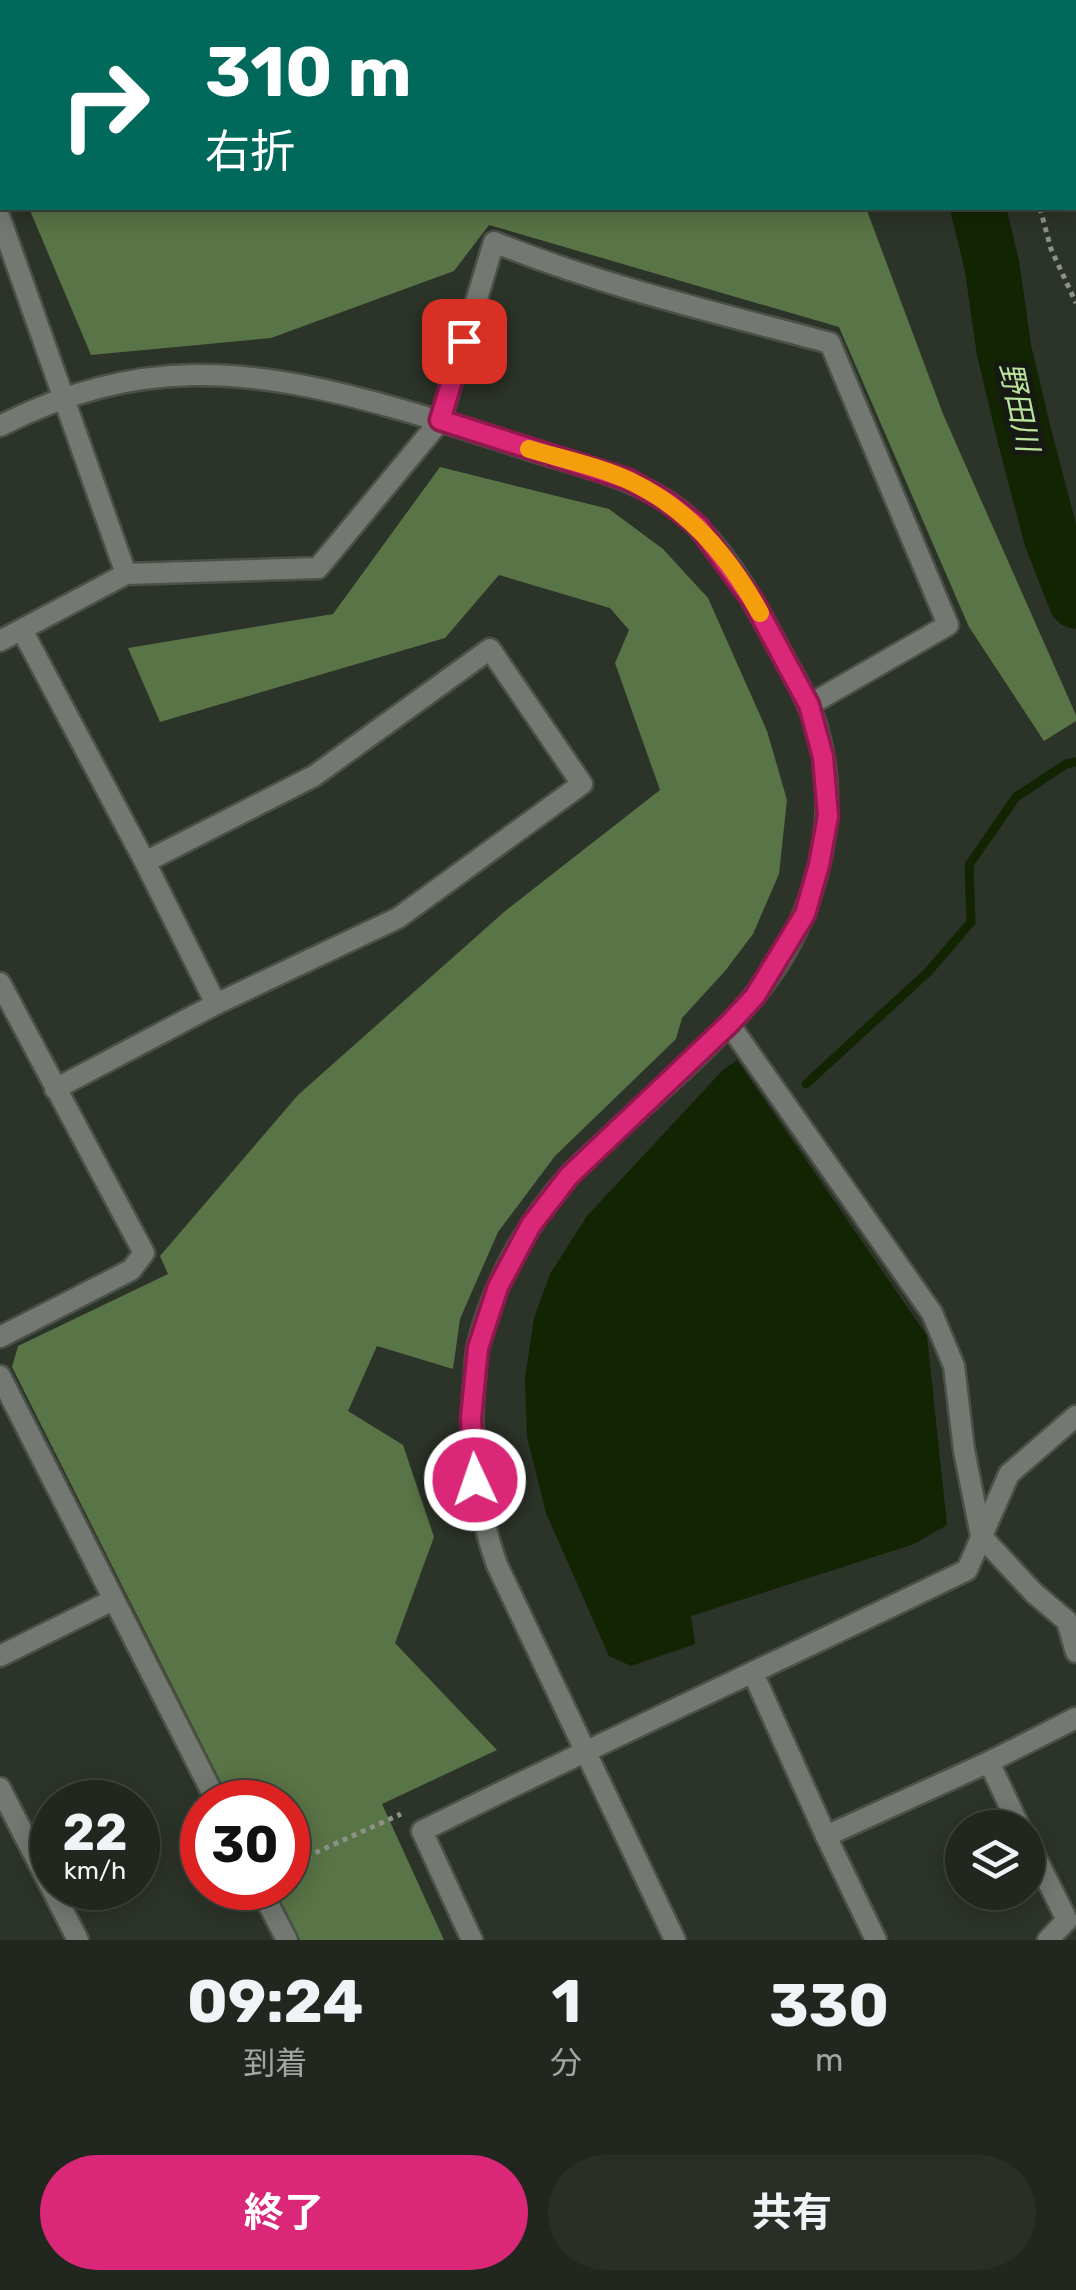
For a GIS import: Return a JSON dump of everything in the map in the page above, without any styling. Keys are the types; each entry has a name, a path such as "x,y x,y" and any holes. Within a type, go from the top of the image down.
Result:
{"street":[{"path":"0,218 126,574"},
{"path":"0,641 126,574 318,568 440,420 494,242 676,301 830,343 948,624 809,705"},
{"path":"0,426 34,409 120,382 215,374 339,392 629,480 666,501 698,526 753,601 809,705 823,757 828,816 805,914 755,996 569,1176 531,1225 498,1287 478,1348 471,1418 475,1480 485,1532 675,1940"},
{"path":"22,630 216,1004"},
{"path":"55,1089 216,1004 398,918 582,784 490,649 314,776 145,862"},
{"path":"0,983 5,1006 55,1089 144,1254 131,1270 0,1337"},
{"path":"729,1024 932,1313 954,1366 964,1450 981,1536 1034,1593 1067,1621 1076,1652"},
{"path":"0,1376 205,1780"},
{"path":"472,1940 422,1830 967,1570 1008,1474 1076,1416"},
{"path":"0,1656 113,1600"},
{"path":"753,1674 876,1940"},
{"path":"826,1836 1076,1718"},
{"path":"989,1762 1012,1810"},
{"path":"0,1788 78,1940"},
{"path":"1045,1876 1067,1920 1048,1940"},
{"path":"271,1910 287,1940"}],"path":[{"path":"1041,210 1051,249 1076,304"},
{"path":"310,1854 401,1814"}],"shaded area":[{"path":"30,210 867,210 943,414 1076,721 1044,741 969,627 839,327 489,225 454,271 271,338 91,355"},
{"path":"440,467 609,509 663,549 708,598 767,731 787,800 779,874 753,934 682,1018 676,1039 555,1156 498,1232 460,1319 453,1369 377,1346 348,1411 403,1445 434,1537 395,1643 497,1750 382,1804 444,1940 300,1940 285,1910 310,1910 310,1780 220,1780 12,1367 18,1346 168,1274 160,1256 298,1095 504,912 660,790 615,663 629,630 610,608 499,575 445,638 160,722 128,648 333,614"},
{"path":"737,1060 927,1336 947,1525 914,1544 691,1616 695,1644 631,1666 609,1656 546,1513 527,1437 525,1378 534,1318 550,1274 587,1216 723,1070"}],"waterway":[{"name":"野田川","path":"978,210 1024,434 1051,537 1076,601"},
{"path":"806,1084 928,972 971,922 969,865 1016,797 1066,764 1076,762"}],"slow traffic":[{"path":"529,449 629,480 666,501 698,526 760,613"}],"route":[{"path":"464,341 440,420 629,480 666,501 698,526 722,556 753,601 809,705 823,757 828,816 805,914 755,996 569,1176 531,1225 498,1287 478,1348 471,1418 475,1480"}]}
